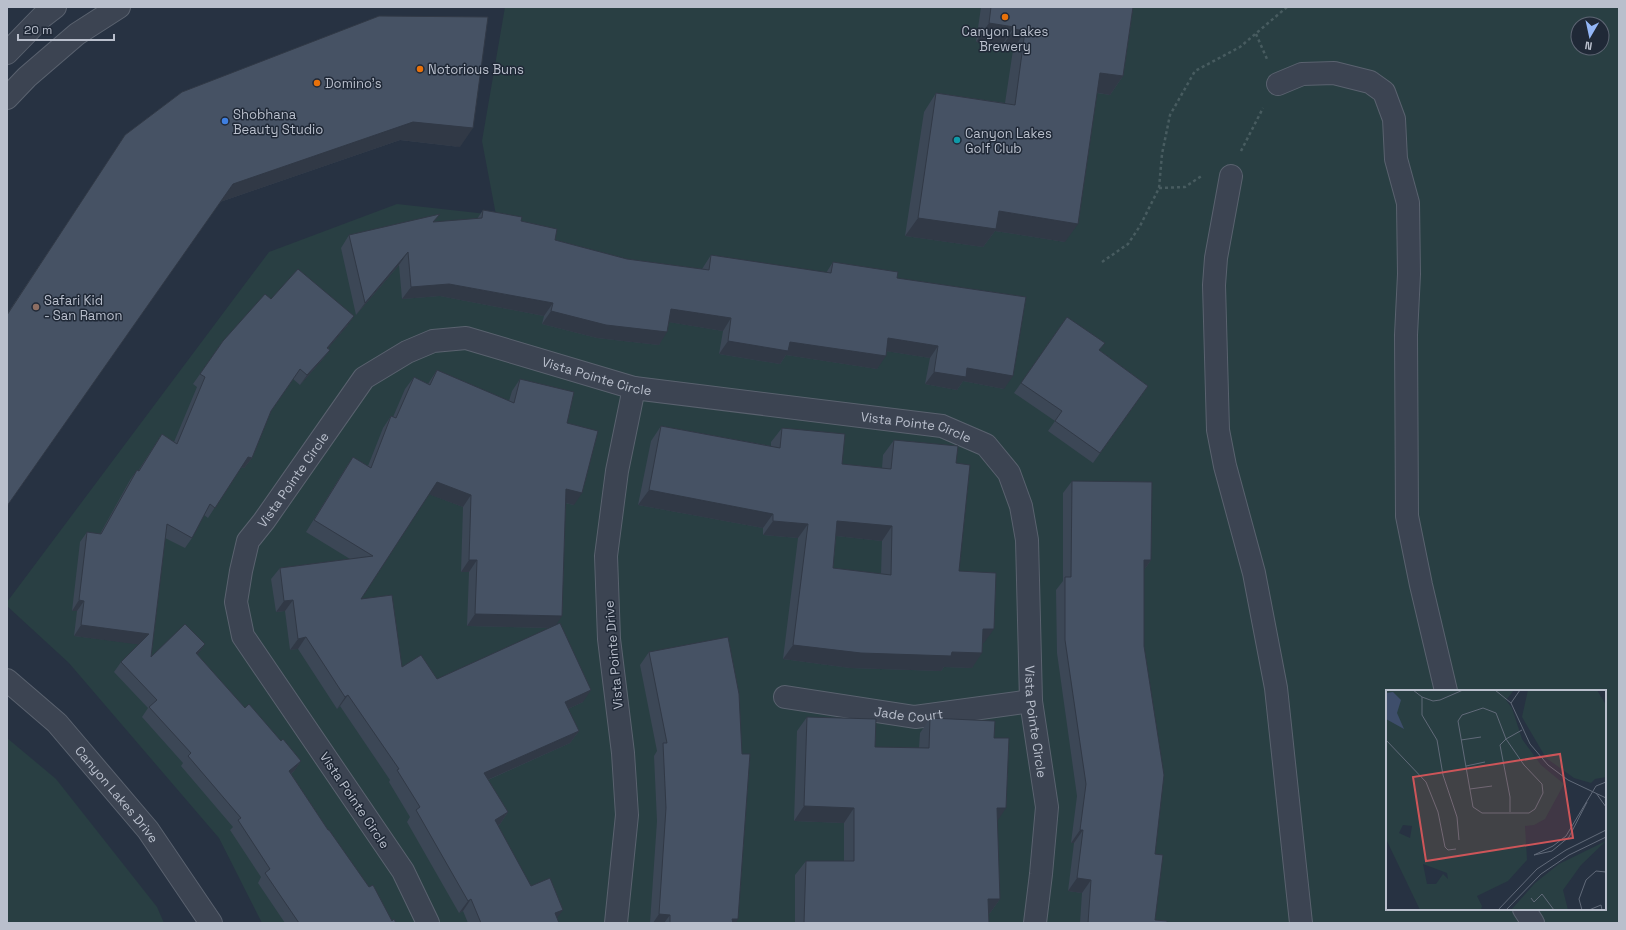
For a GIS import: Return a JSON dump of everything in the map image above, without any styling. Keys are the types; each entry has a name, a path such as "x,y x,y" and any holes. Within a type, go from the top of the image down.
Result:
{"street":[{"path":"7,53 42,17 55,7"},
{"path":"7,98 27,77 77,34 119,7"},
{"path":"1278,84 1302,74 1334,73 1370,82 1384,92 1394,119 1396,159 1408,203 1409,274 1406,335 1407,516 1421,586 1446,690"},
{"path":"1231,176 1216,258 1214,285 1218,430 1225,466 1254,573 1276,688 1301,923"},
{"name":"Vista Pointe Circle","path":"428,923 403,871 243,636 236,602 248,541 264,521 364,378 407,352 433,341 466,338 634,388 942,426 986,445 1009,473 1021,506 1027,540 1031,701 1046,807 1041,874 1034,923"},
{"name":"Vista Pointe Drive","path":"616,923 628,815 623,753 609,639 606,556 617,471 634,388"},
{"name":"Canyon Lakes Drive","path":"7,680 57,722 148,830 211,923"},
{"name":"Jade Court","path":"785,697 915,718 1031,701"},
{"path":"1525,910 1533,923"}],"path":[{"path":"1102,262 1128,244 1140,226 1159,188 1162,154 1170,115 1195,72 1240,47 1287,7"},
{"path":"1159,188 1185,187 1203,175 1231,176 1256,120 1278,84 1256,34"}],"green space":[{"path":"505,7 1619,7 1619,923 262,923 219,838 69,663 7,606 7,602 269,252 397,204 496,215 482,141"},
{"path":"7,738 56,779 157,907 164,923 7,923"}],"building":[{"name":"Canyon Lakes Golf Club","path":"991,7 1133,7 1123,76 1100,73 1078,224 999,211 996,229 918,218 936,93 1015,105 1025,31 1014,29 1014,27 989,23"},
{"path":"379,16 488,17 473,128 413,122 233,184 7,506 7,315 125,135 182,92"},
{"path":"483,210 522,217 521,221 557,229 555,240 627,259 709,270 711,255 831,273 833,262 898,272 897,278 1026,297 1013,376 967,368 966,377 934,372 938,346 888,338 886,356 790,342 788,351 728,341 731,318 671,309 667,332 606,325 551,311 553,303 449,284 411,287 408,252 365,303 349,235 440,214 433,222 482,218"},
{"path":"298,269 354,316 327,348 330,350 307,375 300,369 271,411 252,458 248,457 215,508 210,504 192,538 167,524 151,657 185,624 205,644 196,653 245,708 249,704 281,741 283,739 301,761 289,771 328,830 369,887 373,885 392,921 394,919 396,923 299,923 265,873 270,869 238,820 241,818 188,756 191,753 149,707 157,700 121,662 149,634 81,625 84,601 79,600 87,532 101,534 137,470 139,471 162,434 177,444 205,377 200,374 223,341 265,294 271,299"},
{"path":"1067,317 1105,343 1099,350 1148,386 1100,453 1055,421 1062,411 1021,383"},
{"path":"437,370 514,403 520,379 574,392 567,423 598,431 582,493 566,489 562,616 475,614 477,560 469,560 471,495 437,482 361,599 392,595 402,667 421,655 437,679 560,623 591,690 565,702 579,731 484,773 508,812 495,820 531,886 550,878 563,910 555,913 559,923 481,923 471,899 468,901 416,810 420,807 397,770 399,769 348,695 345,697 306,637 298,639 293,600 284,601 280,568 373,556 314,520 353,457 371,468 391,416 396,418 414,377 430,385"},
{"path":"661,426 780,448 782,428 845,434 842,464 891,469 894,440 958,446 956,463 970,465 959,571 996,573 994,629 983,629 982,653 952,652 951,656 861,653 793,645 808,524 773,521 773,514 649,490","holes":["837,521 892,526 891,575 833,568"]},
{"path":"1072,481 1152,482 1151,560 1144,560 1144,646 1164,775 1155,854 1163,855 1155,920 1167,921 1167,923 1088,923 1091,880 1077,878 1083,830 1080,830 1086,784 1065,640 1065,577 1071,577"},
{"path":"728,637 739,694 742,754 750,754 738,919 732,919 733,923 670,923 670,915 659,914 666,808 663,743 667,743 649,652"},
{"path":"807,717 876,719 875,747 929,748 930,718 995,721 994,738 1009,738 1006,808 997,808 1000,899 988,899 989,923 804,923 806,861 854,861 854,808 804,806"}],"place":[{"name":"Canyon Lakes Brewery","path":"1005,17"},
{"name":"Notorious Buns","path":"420,69"},
{"name":"Domino's","path":"317,83"},
{"name":"Shobhana Beauty Studio","path":"225,121"},
{"name":"Canyon Lakes Golf Club","path":"957,140"},
{"name":"Safari Kid - San Ramon","path":"36,307"}]}
